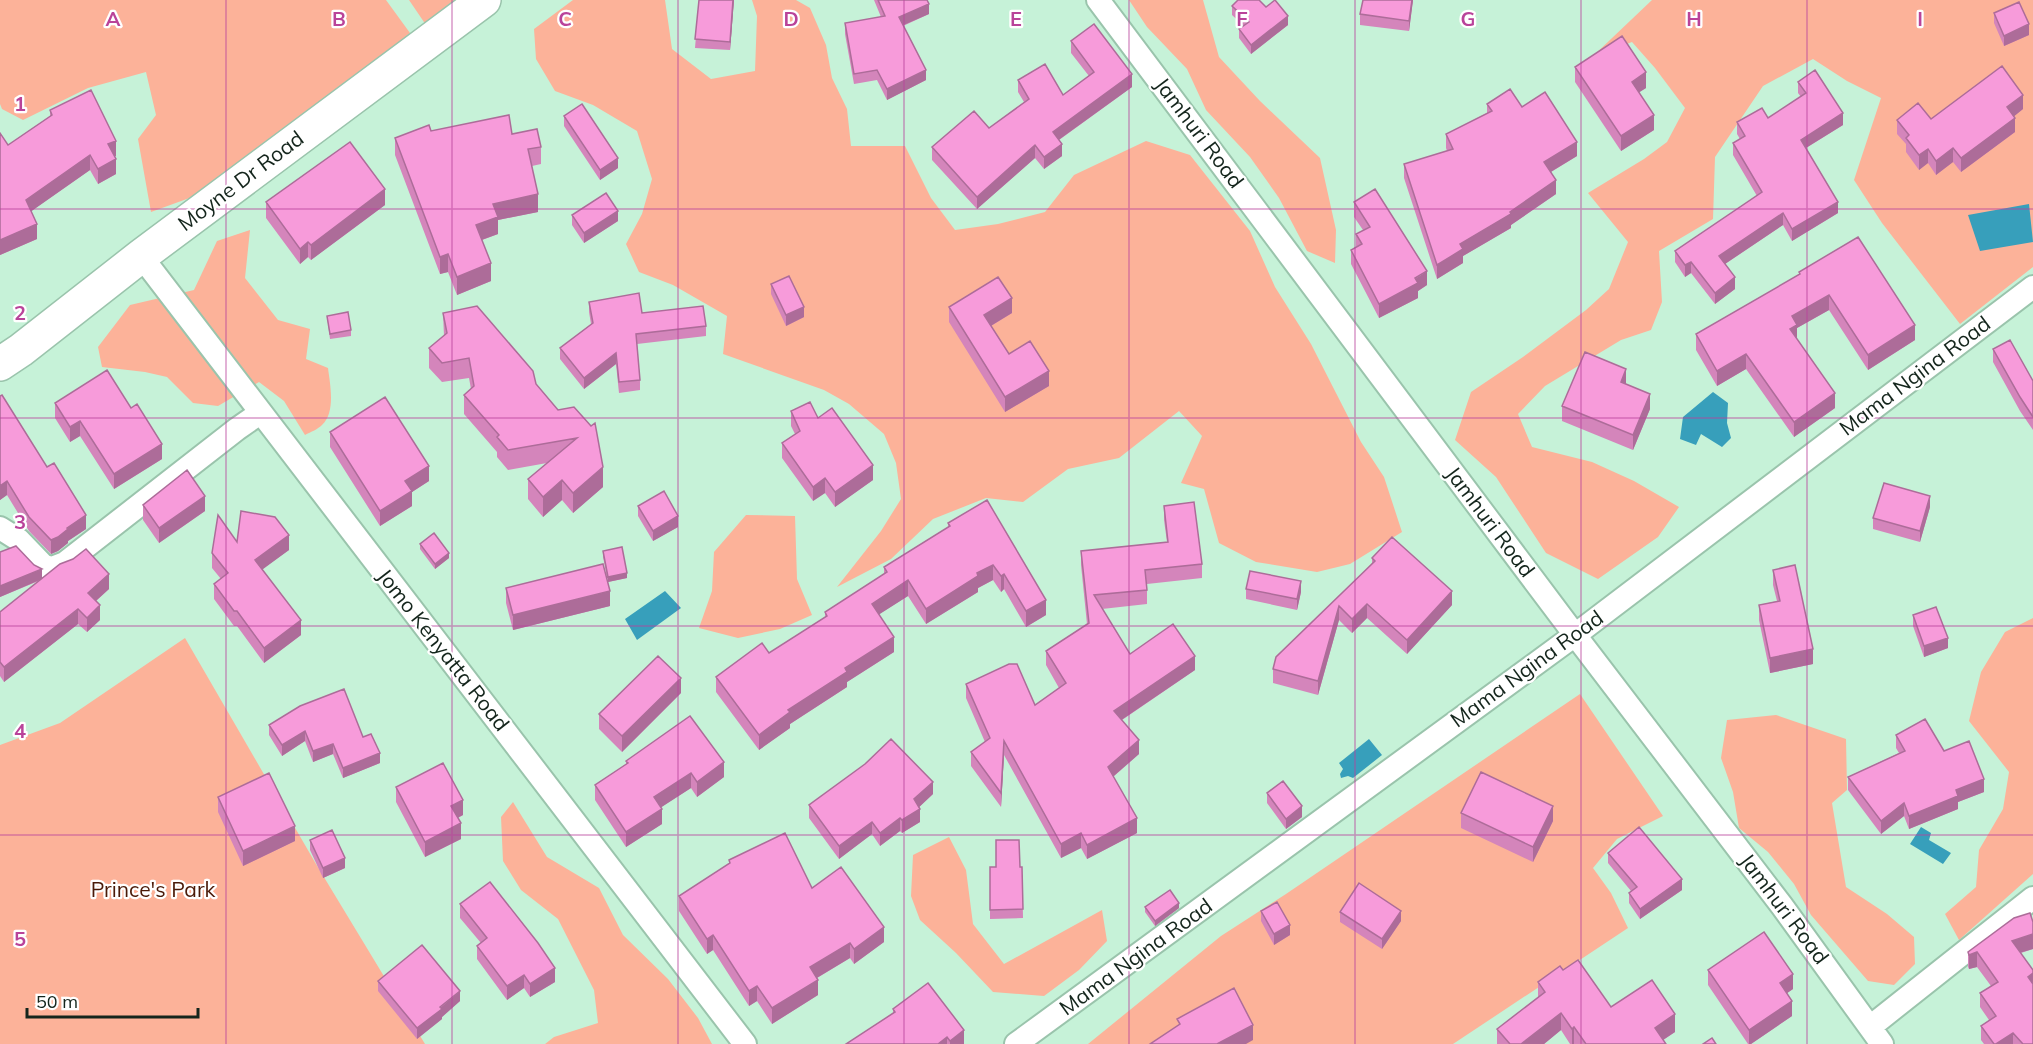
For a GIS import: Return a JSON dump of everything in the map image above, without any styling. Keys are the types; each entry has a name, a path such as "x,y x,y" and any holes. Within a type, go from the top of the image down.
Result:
{"main road":[{"name":"Moyne Dr Road","path":"0,364 484,0"}],"street":[{"name":"Jamhuri Road","path":"1098,0 1782,906 1876,1035"},
{"name":"Jomo Kenyatta Road","path":"141,256 745,1044"},
{"name":"Mama Ngina Road","path":"1016,1044 1575,634 2033,287"},
{"path":"0,528 19,540 44,566 52,568 65,563 260,413"},
{"path":"1876,1035 2033,898"}],"green space":[{"path":"0,0 386,0 410,33 258,159 195,196 151,212 138,139 156,115 146,72 88,88 23,120 2,109 0,104"},
{"path":"409,0 460,0 426,25"},
{"path":"573,0 665,0 672,49 711,79 755,71 757,16 752,0 796,0 810,8 826,45 832,78 847,109 851,146 905,146 931,198 955,230 998,224 1045,212 1074,175 1146,141 1190,155 1250,231 1275,287 1311,344 1361,442 1384,477 1402,532 1350,564 1317,572 1256,562 1219,543 1204,489 1181,483 1202,436 1179,411 1119,458 1068,469 1023,502 986,498 933,519 891,559 837,587 881,531 901,499 896,463 884,434 849,404 824,390 723,354 727,316 673,285 639,272 626,244 642,214 652,179 637,131 593,105 555,91 536,59 534,29"},
{"path":"1129,0 1203,0 1219,57 1260,101 1320,158 1336,230 1335,263 1307,251 1279,198 1250,157 1206,110 1187,69 1147,27"},
{"path":"1652,0 2033,0 2033,267 1960,324 1882,223 1854,180 1881,98 1847,81 1813,59 1763,86 1715,157 1713,219 1659,251 1662,302 1651,330 1621,340 1545,386 1518,414 1532,447 1592,462 1634,481 1679,507 1658,537 1598,579 1546,553 1496,477 1455,440 1471,392 1586,310 1609,289 1628,242 1588,193 1644,159 1667,142 1685,108 1632,42 1591,58"},
{"path":"250,230 245,278 278,320 310,329 306,359 328,368 331,390 329,413 322,425 305,435 284,401 259,382 218,406 193,403 167,377 102,367 98,347 130,305 194,290 217,241"},
{"path":"746,515 795,516 797,579 812,615 780,629 738,638 699,628 712,591 714,552"},
{"path":"2033,618 2033,874 1959,940 1945,914 1976,887 1979,850 2003,809 2009,772 1969,721 1981,672 2005,632"},
{"name":"Prince's Park","path":"185,638 316,864 425,1044 0,1044 0,745 60,723"},
{"path":"1580,694 1663,816 1617,839 1593,868 1611,893 1628,928 1453,1044 1088,1044 1221,936"},
{"path":"1776,715 1846,739 1847,790 1832,803 1846,887 1887,914 1914,937 1915,964 1894,985 1868,981 1811,915 1794,884 1768,852 1739,828 1733,792 1721,758 1727,720"},
{"path":"513,802 547,857 599,888 623,935 668,979 698,1018 712,1044 545,1044 554,1037 598,1023 594,990 558,919 521,890 503,861 501,817"},
{"path":"949,837 966,870 973,924 1004,964 1102,910 1107,941 1079,970 1044,996 993,992 920,920 911,896 913,855"}],"water":[{"path":"2029,204 2033,242 1980,251 1968,215"},
{"path":"1713,392 1728,403 1727,423 1731,438 1722,447 1701,434 1696,445 1680,439 1683,417"},
{"path":"665,591 681,608 637,640 625,619"},
{"path":"1369,739 1382,755 1353,778 1348,776 1341,778 1340,774 1343,769 1339,763"},
{"path":"1921,827 1931,833 1929,840 1951,853 1943,864 1910,844"}],"building":[{"path":"699,0 733,0 730,42 695,39"},
{"path":"878,0 927,0 929,4 899,17 926,70 887,89 877,70 854,74 845,23 885,16"},
{"path":"1238,0 1259,0 1266,7 1275,0 1288,16 1251,45 1239,29 1249,22 1232,6"},
{"path":"1363,0 1412,0 1409,21 1360,14"},
{"path":"2019,2 2029,24 2004,36 1994,13"},
{"path":"1094,24 1132,74 1053,132 1062,144 1044,157 1035,145 977,197 932,147 974,111 989,128 1029,99 1018,80 1045,64 1063,95 1094,72 1071,41"},
{"path":"1622,36 1646,72 1632,82 1654,115 1621,136 1575,67"},
{"path":"2002,66 2023,95 2007,107 2015,118 1961,158 1953,148 1936,161 1928,149 1919,155 1906,138 1909,135 1897,120 1918,103 1931,119"},
{"path":"1815,70 1843,113 1801,140 1838,202 1792,229 1783,213 1719,256 1735,277 1715,293 1691,262 1685,265 1675,251 1762,192 1733,143 1745,136 1737,122 1762,108 1768,118 1806,93 1798,82"},
{"path":"1510,89 1522,107 1545,92 1577,142 1544,162 1556,180 1510,212 1511,214 1460,244 1463,249 1437,265 1404,164 1453,149 1446,134 1492,111 1487,104"},
{"path":"91,90 116,141 108,144 116,159 98,169 90,155 26,200 37,224 0,240 0,133 8,145 52,115 50,110"},
{"path":"582,104 618,158 600,170 564,116"},
{"path":"509,115 512,134 537,129 541,147 528,149 538,194 493,204 498,217 476,225 491,263 457,277 448,254 440,257 395,138 429,125 431,131"},
{"path":"350,142 385,189 311,245 308,242 300,249 266,202"},
{"path":"1375,189 1427,271 1415,278 1418,283 1379,304 1351,250 1362,244 1356,234 1370,227 1354,202"},
{"path":"606,193 618,211 584,233 572,215"},
{"path":"1858,237 1915,325 1868,355 1829,295 1792,316 1797,325 1790,329 1835,393 1794,422 1746,354 1717,371 1696,334 1800,274 1799,272"},
{"path":"789,276 804,307 786,315 771,284"},
{"path":"998,277 1012,298 984,315 1009,354 1030,341 1049,371 1005,397 949,307"},
{"path":"639,293 642,313 703,306 706,326 636,334 640,380 619,382 616,353 584,378 560,348 593,323 589,302"},
{"path":"477,306 533,371 536,384 558,410 574,407 591,426 595,423 603,467 573,493 562,480 543,497 528,479 577,438 508,450 497,437 499,435 464,395 474,386 469,358 442,363 429,348 447,333 443,313"},
{"path":"348,312 351,330 330,334 327,316"},
{"path":"2010,340 2033,381 2033,417 1993,349"},
{"path":"1585,352 1626,369 1621,382 1650,394 1633,435 1562,406"},
{"path":"107,370 131,408 137,404 162,444 114,474 80,421 70,427 55,403"},
{"path":"2,395 47,467 54,463 86,515 51,540 29,517 7,481 0,486 0,396"},
{"path":"385,397 429,466 405,481 412,491 380,511 330,432"},
{"path":"810,402 818,418 832,408 873,465 835,492 825,478 813,487 782,443 800,431 791,411"},
{"path":"187,470 205,496 159,528 143,505"},
{"path":"1884,483 1930,496 1920,531 1873,518"},
{"path":"664,491 678,516 653,531 638,506"},
{"path":"987,500 1046,600 1026,611 1004,574 1001,576 993,565 977,573 978,576 926,609 908,580 872,604 894,637 845,668 847,672 788,710 790,712 759,735 716,677 762,643 769,653 827,616 825,612 887,572 884,567 950,526 948,523"},
{"path":"1194,502 1202,564 1145,570 1147,590 1094,595 1130,654 1173,624 1195,656 1114,711 1139,740 1108,767 1137,818 1087,845 1081,833 1061,844 1004,741 1001,793 971,752 990,738 966,684 1009,664 1017,664 1035,705 1066,683 1046,651 1089,623 1081,551 1168,542 1164,506"},
{"path":"241,511 275,517 289,535 255,560 301,620 264,648 214,584 228,573 212,553 218,515 237,542"},
{"path":"434,533 449,553 435,564 420,544"},
{"path":"1392,537 1452,591 1407,640 1367,604 1352,619 1339,606 1318,681 1273,669 1276,657 1375,561 1372,558"},
{"path":"16,546 34,565 42,569 0,586 0,552"},
{"path":"622,547 627,573 608,577 603,551"},
{"path":"86,549 109,574 88,593 100,605 87,618 78,609 4,667 0,662 0,612 60,564 73,559"},
{"path":"603,564 610,591 513,615 506,588"},
{"path":"1795,565 1813,649 1770,658 1759,605 1780,601 1773,570"},
{"path":"1250,571 1301,581 1297,599 1246,589"},
{"path":"1936,607 1948,638 1924,646 1913,615"},
{"path":"658,656 681,678 622,736 599,714"},
{"path":"344,689 363,737 371,734 380,753 343,768 333,744 313,751 305,731 282,745 269,725 300,706"},
{"path":"690,716 724,762 697,782 691,773 654,797 662,809 626,832 595,785"},
{"path":"1925,719 1944,751 1969,741 1984,779 1956,790 1958,796 1909,816 1904,803 1881,821 1848,777 1905,751 1896,735"},
{"path":"891,739 933,782 914,799 920,809 902,820 900,818 880,833 872,822 839,846 809,805 865,764"},
{"path":"443,763 463,800 451,806 461,823 425,842 396,787"},
{"path":"1481,772 1553,806 1533,847 1461,813"},
{"path":"269,773 295,826 243,851 218,797"},
{"path":"1283,781 1302,806 1286,819 1267,793"},
{"path":"1639,827 1682,879 1640,909 1629,893 1637,887 1608,853"},
{"path":"332,830 345,858 323,868 310,840"},
{"path":"785,833 812,888 841,867 884,927 854,949 850,943 810,967 818,980 772,1008 757,986 749,991 713,935 707,939 679,896 730,863 729,860"},
{"path":"996,840 1019,840 1023,909 990,910 990,867 996,867"},
{"path":"490,882 555,968 530,984 524,975 507,986 477,946 487,938 460,904"},
{"path":"1359,883 1401,911 1382,939 1340,912"},
{"path":"1170,890 1179,903 1155,921 1145,907"},
{"path":"1277,902 1290,925 1274,934 1261,911"},
{"path":"2030,913 2033,934 2012,941 2033,970 2028,977 2033,984 2033,1044 2023,1044 2013,1033 1994,1044 1981,1026 1996,1016 1980,993 1998,982 1977,952 1969,955 1968,952 2014,918"},
{"path":"1764,932 1793,974 1780,983 1792,1001 1749,1030 1708,970"},
{"path":"422,945 460,991 440,1007 442,1009 417,1028 378,981"},
{"path":"1578,960 1611,1007 1652,980 1675,1014 1655,1028 1666,1044 1586,1044 1561,1013 1521,1044 1510,1044 1497,1029 1545,992 1538,982 1560,966 1563,970"},
{"path":"928,983 964,1030 950,1041 947,1037 938,1044 846,1044 895,1012 893,1009"},
{"path":"1234,988 1253,1025 1217,1044 1150,1044 1180,1024 1177,1019"},
{"path":"1712,1038 1716,1044 1703,1044"}]}
